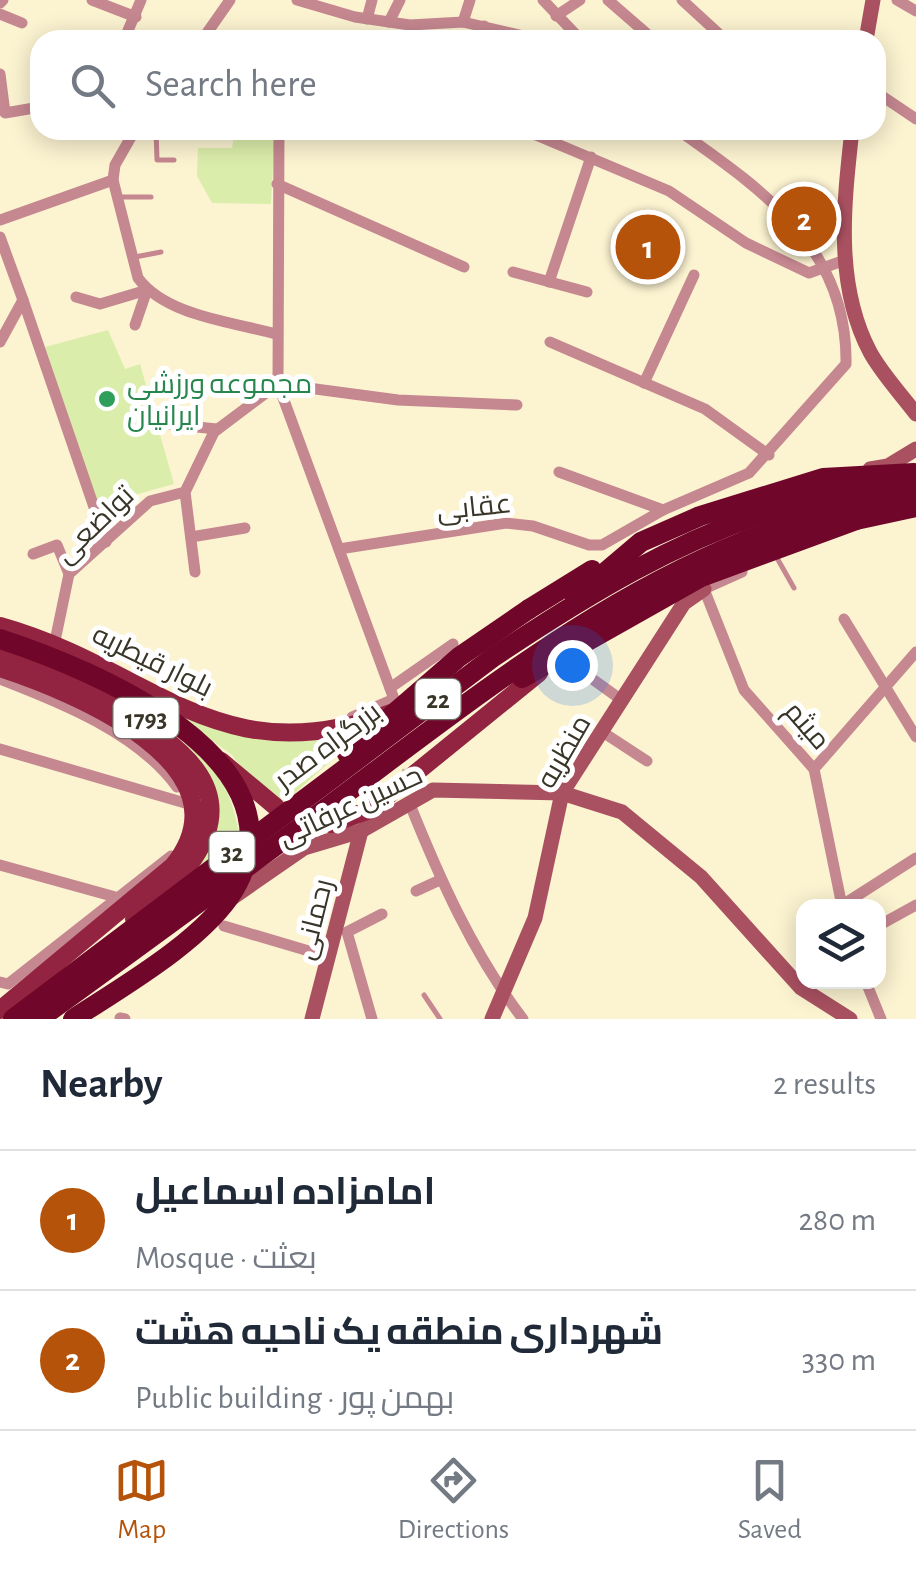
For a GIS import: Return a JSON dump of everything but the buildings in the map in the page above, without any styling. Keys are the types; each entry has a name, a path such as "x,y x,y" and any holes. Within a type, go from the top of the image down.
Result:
{"highway":[{"name":"بزرگراه صدر","path":"11,1019 454,683 573,600 641,542 700,516 823,478 916,476"},
{"name":"22","path":"11,1019 276,814 492,658 640,565 704,536 790,505 916,476"},
{"name":"بزرگراه صدر","path":"49,1019 165,935 260,858 505,678 589,622 664,582 764,537 836,516 916,503"},
{"name":"22","path":"39,1019 503,675 588,619 714,554 835,511 916,503"},
{"path":"353,788 382,776 510,686 595,633 701,577 856,520 916,503"},
{"path":"276,814 414,694 529,610 641,542"},
{"path":"0,640 94,676 162,715 230,771 245,810 247,847 242,871 220,908 170,951 73,1019"}],"main road":[{"path":"868,30 873,0"},
{"path":"851,140 843,215 845,260 870,352 916,414"},
{"path":"823,478 888,466 916,449"},
{"path":"330,824 366,811 386,797 603,622 664,582"},
{"name":"منظریه","path":"492,1019 534,918 562,792 684,603 704,589"},
{"name":"بلوار قیطریه","path":"0,626 54,641 173,706 262,733 331,732 411,705 454,683"},
{"name":"بلوار قیطریه","path":"0,656 179,734 217,758 276,814"},
{"path":"0,668 94,708 153,746 189,784 196,812 192,836 172,866 0,1010"},
{"path":"90,961 194,858 204,839 210,810 203,778 194,763 98,696"},
{"name":"حسین عرفاتی","path":"165,935 250,887 304,848 360,831 433,790 562,792 622,812 701,877 801,988 850,1019"},
{"name":"رحمانی","path":"312,1019 360,831"}],"street":[{"path":"92,0 136,17"},
{"path":"129,30 141,0"},
{"path":"209,30 230,0"},
{"path":"296,0 410,25 463,22 500,30"},
{"path":"366,18 372,0"},
{"path":"390,22 400,0"},
{"path":"463,22 470,0"},
{"path":"543,0 571,30"},
{"path":"556,16 580,0"},
{"path":"608,0 642,30"},
{"path":"682,0 709,30"},
{"path":"897,0 916,11"},
{"path":"0,14 22,23"},
{"path":"483,30 484,26"},
{"path":"0,74 5,113 30,108"},
{"path":"886,99 916,119"},
{"path":"129,140 114,165 113,180 131,258 147,290 176,306 276,334"},
{"path":"279,140 278,384 392,694"},
{"path":"549,140 670,191 746,243 809,272 845,260"},
{"path":"550,342 705,409 769,455 846,364 846,338 826,267 760,188 695,140"},
{"path":"549,282 591,157"},
{"path":"0,220 113,180"},
{"path":"277,184 464,267"},
{"path":"798,232 824,236 843,215"},
{"path":"0,238 106,542"},
{"path":"514,272 588,292"},
{"path":"644,383 694,275"},
{"path":"76,296 100,304 147,290"},
{"path":"135,325 147,290"},
{"path":"0,342 23,300"},
{"path":"196,572 185,492 217,429 278,384 398,400 517,405"},
{"path":"902,394 916,406"},
{"path":"166,424 217,429"},
{"name":"عقابی","path":"339,549 506,523 533,526 589,545 602,545 663,510 749,473 769,455"},
{"path":"558,472 663,510"},
{"name":"تواضعی","path":"54,641 69,574 150,502 185,492"},
{"path":"704,589 870,524 916,517"},
{"path":"191,537 245,528"},
{"path":"33,554 57,545 69,574"},
{"name":"میثم","path":"704,589 744,690 814,769 841,899"},
{"path":"844,619 916,736"},
{"path":"262,733 323,726 392,694 453,644"},
{"path":"814,769 916,652"},
{"path":"576,668 622,701"},
{"path":"0,679 89,719 137,750 169,776 185,803 190,827 183,845 4,983"},
{"path":"601,730 647,761"},
{"path":"0,749 185,803"},
{"path":"409,802 440,880 522,1019"},
{"path":"853,899 916,858"},
{"path":"0,865 118,898"},
{"path":"416,891 440,880"},
{"path":"886,922 916,905"},
{"path":"372,1019 347,932 382,914"},
{"path":"224,926 330,956"},
{"path":"869,989 881,1019"}],"lane":[{"path":"408,30 410,25"},
{"path":"156,140 157,160 174,160"},
{"path":"116,197 151,197"},
{"path":"131,258 161,252"},
{"path":"777,558 794,588"},
{"path":"424,994 440,1019"}],"green space":[{"path":"233,140 274,140 271,204 212,203 197,176 198,148 232,148"},
{"name":"مجموعه ورزشی ایرانیان","path":"108,330 125,369 140,364 174,484 98,505 45,347"},
{"path":"177,715 228,730 368,727 282,805 253,783 232,755"},
{"path":"155,727 190,747 214,770 230,798 240,838 188,882 213,803"}],"place":[{"name":"شهرداری منطقه یک ناحیه هشت","path":"804,219"},
{"name":"امامزاده اسماعیل","path":"648,247"},
{"name":"مجموعه ورزشی ایرانیان","path":"107,399"}]}
